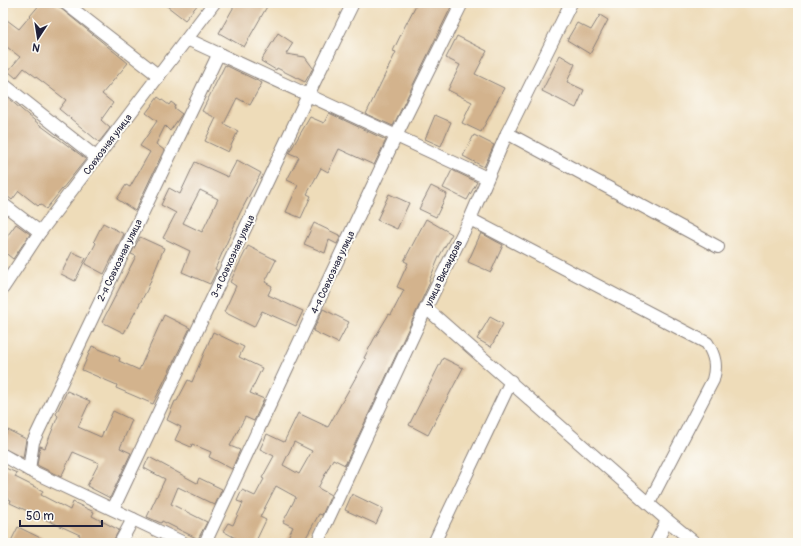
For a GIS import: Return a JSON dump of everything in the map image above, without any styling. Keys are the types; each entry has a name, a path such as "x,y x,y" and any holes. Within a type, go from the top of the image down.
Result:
{"street":[{"path":"65,3 159,76"},
{"name":"Совхозная улица","path":"3,288 40,232 214,3"},
{"name":"3-я Совхозная улица","path":"112,509 308,94 353,3"},
{"name":"4-я Совхозная улица","path":"205,543 396,136 462,3"},
{"name":"улица Висаидова","path":"317,543 426,308 470,219 507,134 571,3"},
{"path":"187,39 487,178"},
{"name":"2-я Совхозная улица","path":"29,470 34,442 219,53"},
{"path":"3,84 97,158"},
{"path":"507,134 718,247"},
{"path":"3,204 40,232"},
{"path":"470,219 707,343 713,354 716,369 713,380 649,503"},
{"path":"426,308 667,520 696,543"},
{"path":"434,543 511,382"},
{"path":"3,456 29,470 184,543"},
{"path":"120,543 133,519"},
{"path":"656,543 667,520"}],"building":[{"path":"41,3 54,3 128,63 102,94 113,103 101,120 110,128 99,142 59,109 66,100 24,68 16,78 8,71 20,57 3,44 3,17 19,29"},
{"path":"163,3 199,3 185,20"},
{"path":"236,3 269,3 244,47 219,33"},
{"path":"417,3 453,3 393,126 366,114 396,52 393,51"},
{"path":"600,15 608,20 590,54 567,40 577,23 591,30"},
{"path":"278,33 293,43 286,54 305,57 313,68 305,82 277,68 276,70 261,61"},
{"path":"457,36 487,51 475,74 504,88 481,132 462,123 472,102 448,90 460,65 446,58"},
{"path":"560,55 575,64 567,82 584,90 576,108 542,91"},
{"path":"225,65 262,83 250,105 237,98 224,124 238,131 228,152 205,141 216,118 202,111"},
{"path":"3,94 40,125 86,159 46,209 40,204 38,206 19,191 12,200 3,193"},
{"path":"158,97 169,105 171,102 175,105 174,108 182,114 170,131 165,126 156,144 164,150 135,211 117,199 126,185 130,187 150,152 140,146 157,121 146,113"},
{"path":"329,113 386,140 374,165 339,149 328,172 321,168 307,194 311,196 301,218 286,212 298,185 287,180 299,157 289,153 310,117 324,123"},
{"path":"435,115 451,122 441,146 425,139"},
{"path":"474,135 494,145 484,167 463,156"},
{"path":"237,160 261,173 240,213 215,269 217,270 210,284 182,272 190,251 163,238 176,213 161,205 169,188 180,194 195,162 228,177","holes":["200,190 218,199 202,232 183,223"]},
{"path":"452,170 477,182 467,200 443,188"},
{"path":"431,186 447,194 436,217 419,209"},
{"path":"389,194 409,203 397,229 377,220"},
{"path":"426,219 452,234 439,257 429,281 430,282 345,465 333,459 318,488 331,495 322,515 319,514 303,543 285,543 293,527 283,522 296,497 276,486 260,517 266,520 255,543 235,543 237,539 223,531 228,523 233,525 243,503 237,501 242,490 255,496 264,479 262,478 274,456 260,449 267,434 284,442 298,413 328,427 366,359 364,358 374,339 389,314 391,315 404,290 397,287 408,263 404,261","holes":["294,442 312,451 299,474 283,465"]},
{"path":"103,223 124,234 104,274 85,264 96,243 94,241"},
{"path":"314,223 341,236 337,244 329,240 325,253 304,244"},
{"path":"16,224 30,234 13,259 3,251 3,242"},
{"path":"481,233 503,245 491,272 468,262"},
{"path":"140,237 164,248 147,290 124,333 102,322 136,256 131,254"},
{"path":"248,246 276,260 265,282 272,286 268,295 303,311 296,326 262,311 254,327 224,312 236,286 230,282"},
{"path":"72,252 86,258 75,281 61,274"},
{"path":"323,309 349,322 338,343 313,331"},
{"path":"164,315 190,328 153,404 116,388 117,385 82,370 92,346 120,358 119,361 139,370"},
{"path":"490,317 503,324 491,347 477,339"},
{"path":"213,332 244,347 239,357 262,368 250,393 264,399 254,421 245,417 230,446 240,450 232,469 209,457 211,452 192,444 191,447 175,440 181,427 167,420 175,401 177,401 188,380 192,382"},
{"path":"443,358 463,368 428,435 409,425"},
{"path":"67,391 90,401 78,427 101,437 113,411 132,420 120,448 131,453 110,498 87,486 99,463 73,452 61,477 37,465 40,446 45,448 58,416 56,414"},
{"path":"8,430 26,439 23,458 3,448 3,439"},
{"path":"149,457 197,483 199,478 222,489 215,505 178,487 171,504 207,522 198,539 162,521 161,523 147,517 165,479 144,468"},
{"path":"3,467 17,473 15,477 43,491 41,495 70,510 73,502 94,512 92,516 119,530 112,543 76,543 80,535 10,503 11,500 3,496"},
{"path":"352,494 383,509 376,524 345,510"},
{"path":"18,527 51,543 10,543"}]}
